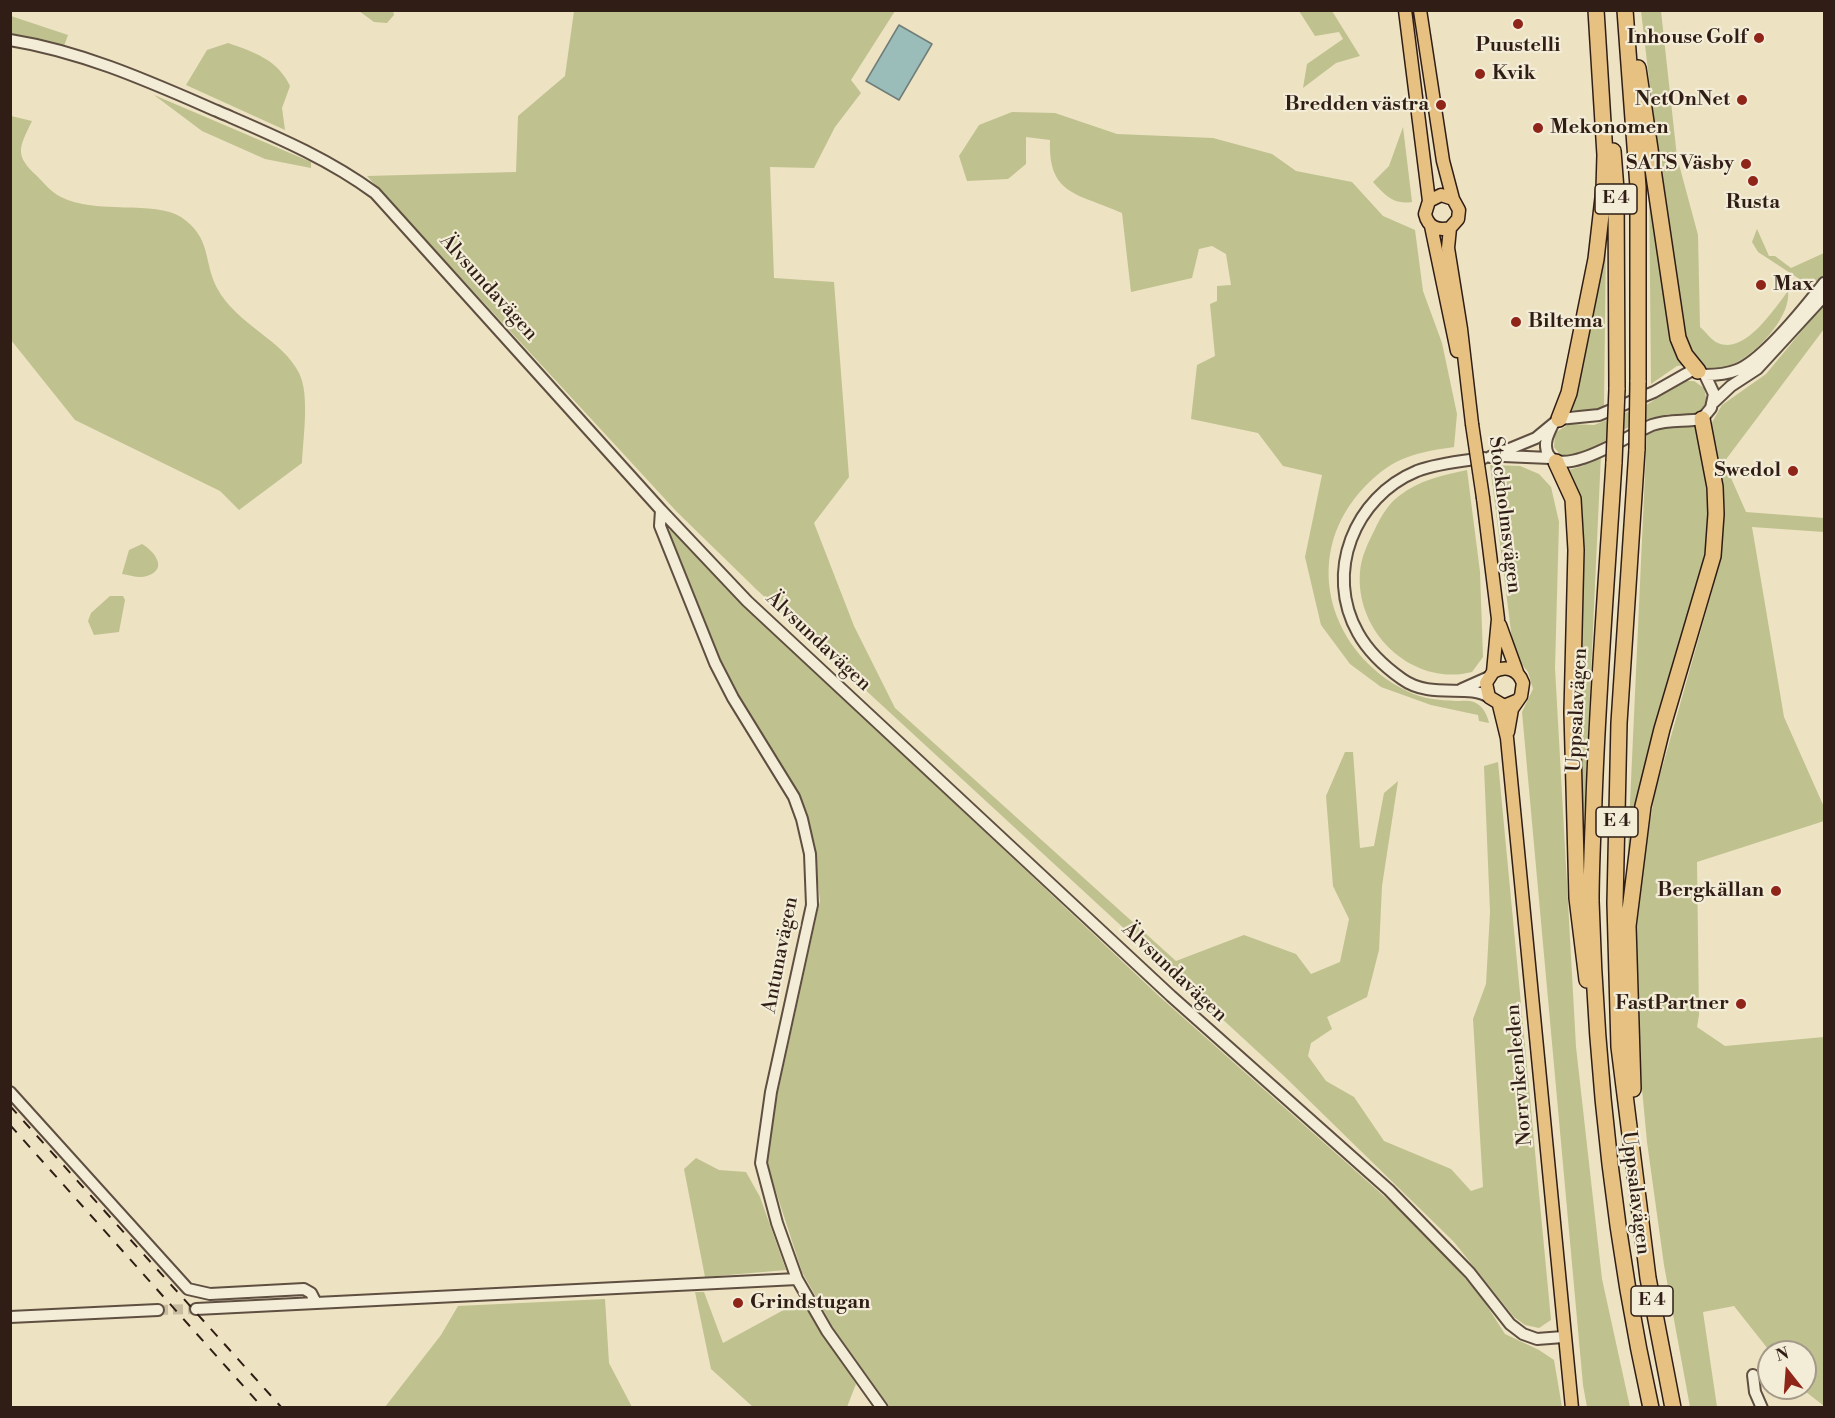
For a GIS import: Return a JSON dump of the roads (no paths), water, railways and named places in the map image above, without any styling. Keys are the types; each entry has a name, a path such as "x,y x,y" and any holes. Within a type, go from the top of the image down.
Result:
{"highway":[{"path":"1556,422 1569,393 1593,276 1604,189 1605,155 1596,10"},
{"name":"Uppsalavägen","path":"1602,10 1616,190 1617,389 1597,723 1591,899 1604,1108 1616,1218 1633,1327 1651,1407"},
{"name":"Uppsalavägen","path":"1625,10 1638,187 1638,382 1637,449 1619,723 1615,903 1619,1047 1648,1278 1673,1407"},
{"path":"1630,10 1674,316 1685,355 1701,373"},
{"path":"1637,1194 1628,926 1643,806 1662,729 1713,556 1715,487 1702,419"},
{"path":"1553,460 1573,499 1576,550 1572,712 1577,898 1604,1108"}],"main road":[{"name":"Stockholmsvägen","path":"1405,10 1429,201 1425,214 1431,226 1472,420"},
{"name":"Stockholmsvägen","path":"1420,10 1443,161 1459,214 1450,228 1448,248 1461,329 1498,619 1516,672"},
{"path":"1429,201 1441,195 1453,199"},
{"path":"1431,226 1439,229 1450,228"},
{"name":"Stockholmsvägen","path":"1491,675 1498,619"},
{"path":"1505,668 1516,672 1523,683 1523,690 1516,701 1494,701 1486,683 1491,675 1505,668"},
{"name":"Norrvikenleden","path":"1494,701 1507,738 1563,1337 1572,1407"},
{"name":"Norrvikenleden","path":"1507,738 1512,709 1516,701"}],"street":[{"name":"Älvsundavägen","path":"10,40 92,59 290,143 350,175 375,193 400,218 661,510 747,601 1179,1003 1389,1190 1470,1273 1510,1324 1523,1334 1537,1339 1563,1337"},
{"path":"1494,701 1478,691 1453,693 1428,690 1405,681 1373,653 1358,634 1348,609 1343,583 1345,555 1354,530 1368,506 1391,486 1418,471 1490,457 1536,438 1556,422 1599,415 1654,392 1682,374 1728,373 1745,366 1784,330 1824,283"},
{"path":"1490,457 1569,463 1583,459 1627,435 1654,424 1702,419 1714,402 1731,386 1757,369 1824,296"},
{"path":"1701,373 1712,387 1714,402"},
{"path":"1553,460 1546,450 1546,438 1556,422"},
{"name":"Antunavägen","path":"661,510 660,526 716,663 733,698 794,797 810,855 812,906 767,1113 761,1163 777,1223 797,1279 827,1331 882,1407"},
{"path":"1453,693 1491,675"},
{"path":"10,1092 188,1289 210,1294 304,1289 311,1293 316,1303"},
{"path":"196,1309 797,1279"},
{"path":"10,1317 158,1310"},
{"path":"1753,1375 1755,1392 1762,1407"}],"water":[{"path":"899,25 932,44 899,100 866,81"}],"tunnel":[{"path":"158,1310 196,1309"}],"railway":[{"path":"10,1106 282,1408"},
{"path":"10,1125 263,1408"}],"place":[{"name":"Puustelli","path":"1518,24"},
{"name":"Inhouse Golf","path":"1759,38"},
{"name":"Kvik","path":"1480,74"},
{"name":"NetOnNet","path":"1742,100"},
{"name":"Bredden västra","path":"1441,105"},
{"name":"Mekonomen","path":"1538,128"},
{"name":"SATS Väsby","path":"1746,164"},
{"name":"Rusta","path":"1753,181"},
{"name":"Max","path":"1761,285"},
{"name":"Biltema","path":"1516,322"},
{"name":"Swedol","path":"1793,471"},
{"name":"Bergkällan","path":"1776,891"},
{"name":"FastPartner","path":"1741,1004"},
{"name":"Grindstugan","path":"738,1303"}]}
